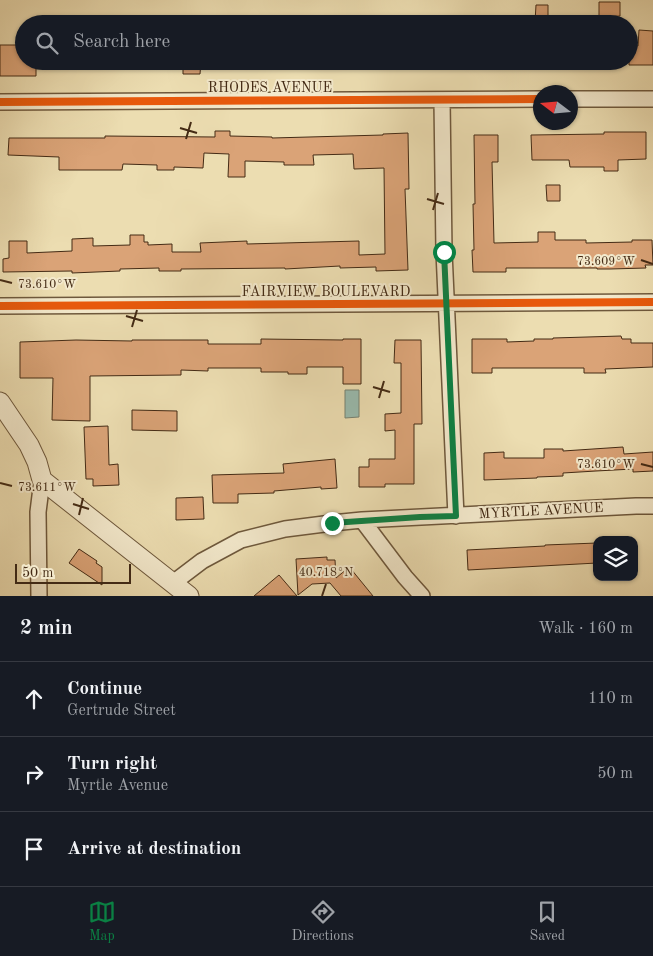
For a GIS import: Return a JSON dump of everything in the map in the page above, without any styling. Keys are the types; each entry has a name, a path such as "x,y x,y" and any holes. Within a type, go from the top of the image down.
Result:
{"street":[{"name":"RHODES AVENUE","path":"0,102 533,99"},
{"path":"578,99 653,99"},
{"path":"442,100 444,252 456,516"},
{"name":"FAIRVIEW BOULEVARD","path":"0,306 653,302"},
{"path":"0,402 29,445 37,462 42,480 38,512 39,596"},
{"path":"42,480 189,596"},
{"name":"MYRTLE AVENUE","path":"173,583 202,561 240,540 285,529 362,520 653,506"},
{"path":"362,520 405,577 422,596"}],"shaded area":[{"path":"345,390 359,390 359,417 345,418"}],"building":[{"path":"599,2 620,2 620,15 599,15"},
{"path":"536,5 548,5 548,15 535,15"},
{"path":"639,30 653,31 653,65 638,65"},
{"path":"0,45 15,45 15,70 36,70 36,76 0,76"},
{"path":"183,70 200,70 200,74 183,74"},
{"path":"215,131 230,131 230,136 272,138 408,133 409,189 405,189 408,270 376,271 376,267 340,268 340,266 285,269 181,269 181,271 159,271 159,268 120,269 120,271 72,273 72,271 3,272 3,259 9,258 9,241 27,241 27,253 72,251 72,239 93,238 93,246 130,245 130,235 144,235 144,242 148,242 148,245 172,244 172,252 201,252 200,243 247,241 247,244 359,241 359,255 385,254 384,168 354,169 353,154 313,155 314,165 284,165 284,162 245,161 245,177 228,177 229,154 204,153 203,168 174,167 174,170 157,170 157,165 123,164 122,170 59,170 59,157 8,155 9,138 105,138 105,136 215,137"},
{"path":"604,132 646,132 646,159 618,160 618,171 604,171 604,167 570,167 569,160 532,160 531,135 604,134"},
{"path":"474,135 498,135 498,162 492,162 494,243 538,242 538,232 555,232 555,240 586,240 586,243 652,240 653,265 645,265 646,268 506,268 506,272 473,272 473,204 475,204"},
{"path":"546,185 560,185 560,201 547,201"},
{"path":"621,336 622,339 631,339 631,343 653,343 653,367 605,369 606,373 584,373 584,368 492,368 492,373 472,373 472,339 507,339 507,342 553,338"},
{"path":"261,339 361,339 361,384 343,384 343,367 307,367 307,374 261,372 261,368 208,368 208,371 181,370 181,375 90,376 90,421 52,420 53,378 20,378 20,342 208,340 208,344 261,344"},
{"path":"395,340 421,340 422,424 414,424 414,484 385,484 385,487 359,487 359,467 369,467 369,459 395,459 395,430 385,431 385,414 401,413 401,363 394,363"},
{"path":"132,410 177,411 177,431 132,430"},
{"path":"108,426 109,465 118,464 119,485 93,486 93,479 86,479 84,427"},
{"path":"623,447 624,454 653,452 653,471 633,472 633,469 563,473 563,476 537,478 484,480 484,453 504,452 504,458 544,458 544,449 563,449 563,451"},
{"path":"335,459 337,488 321,489 321,487 274,491 274,493 238,494 238,503 213,503 212,475 284,473 283,464"},
{"path":"203,497 204,519 176,520 176,498"},
{"path":"593,543 593,563 468,570 467,550"},
{"path":"79,549 97,561 96,563 102,567 102,585 69,563"},
{"path":"327,557 327,560 335,560 336,578 348,568 351,569 373,596 341,596 330,583 312,584 298,595 296,559"},
{"path":"279,575 297,596 254,596"}],"cycle path":[{"path":"0,102 533,99"},
{"path":"0,306 653,302"}],"route":[{"path":"332,523 456,516 444,252"}]}
